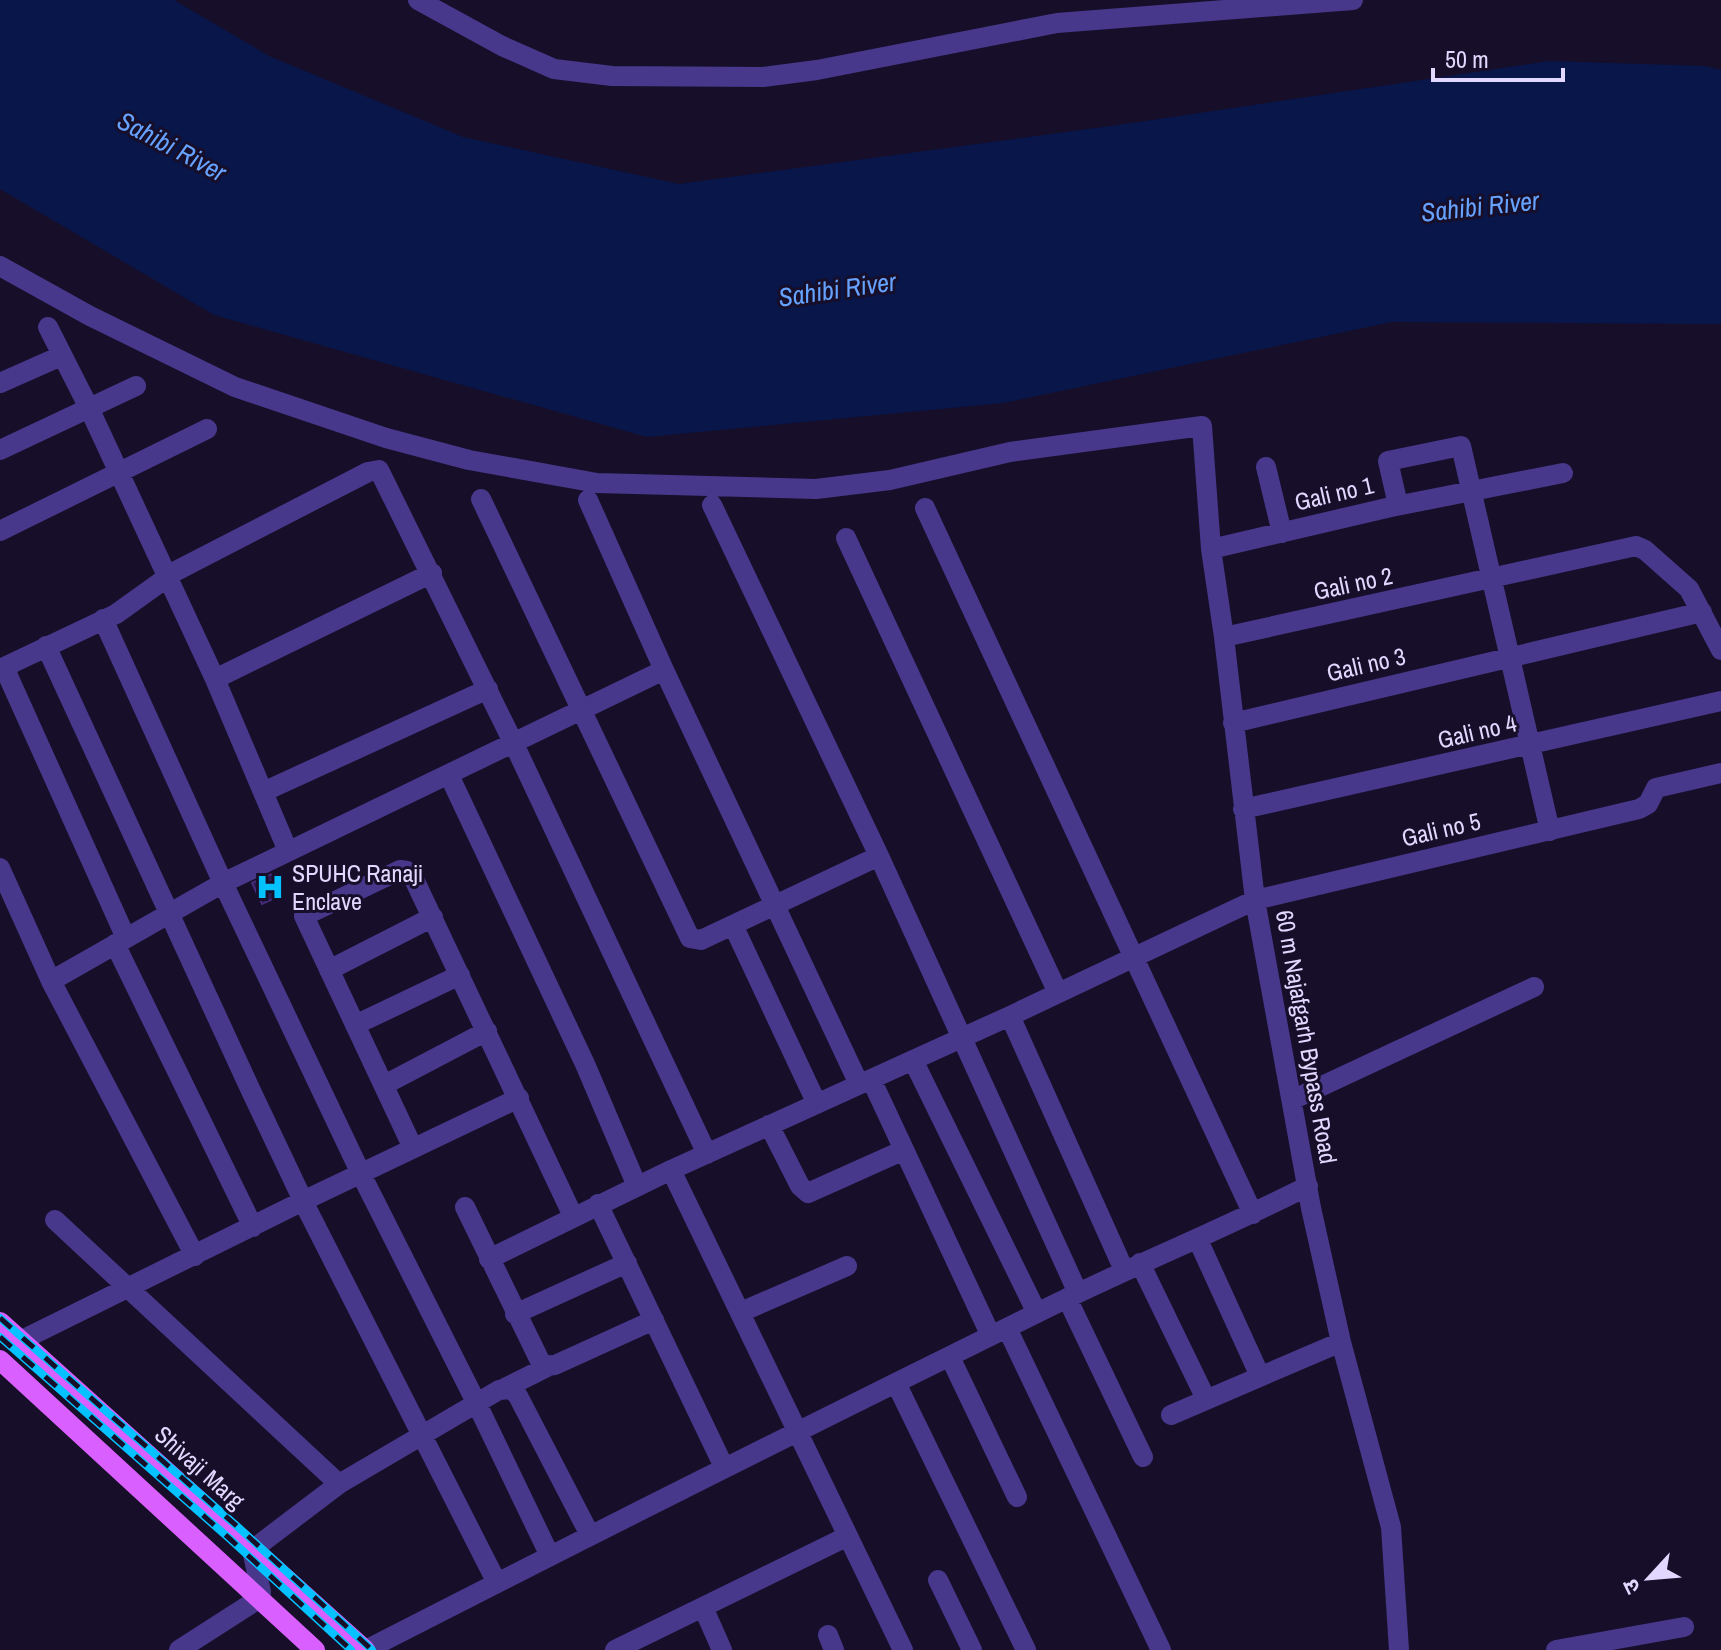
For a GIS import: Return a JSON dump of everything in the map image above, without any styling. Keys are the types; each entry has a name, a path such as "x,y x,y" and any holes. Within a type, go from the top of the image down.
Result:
{"main road":[{"name":"Shivaji Marg","path":"0,1322 366,1650"},
{"path":"0,1360 315,1650"}],"street":[{"path":"418,0 502,46 554,69 612,76 763,77 817,70 1057,23 1353,0"},
{"name":"60 m Najafgarh Bypass Road","path":"0,266 90,316 235,387 400,441 469,460 597,483 816,489 890,480 1010,452 1202,426 1211,549 1255,900 1308,1186 1341,1342 1391,1527 1400,1650"},
{"path":"48,327 215,679 288,851"},
{"path":"1,380 61,356"},
{"path":"0,450 136,386"},
{"path":"0,531 207,429"},
{"path":"1398,505 1388,461 1461,446 1550,831"},
{"name":"Gali no 1","path":"1266,467 1282,533"},
{"path":"253,1227 121,941 2,668 103,619 167,577 374,470 379,470 385,478 432,573 707,1154"},
{"name":"Gali no 1","path":"1211,549 1398,505 1563,473"},
{"path":"481,499 690,938 701,940 879,856"},
{"path":"588,500 774,905 999,1332 1161,1650"},
{"path":"712,505 879,856 1143,1457"},
{"path":"925,508 1253,1214"},
{"path":"846,538 1058,993"},
{"name":"Gali no 2","path":"1224,637 1636,546 1645,550 1689,589 1702,612"},
{"path":"215,679 432,573"},
{"path":"1702,612 1721,650"},
{"name":"Gali no 3","path":"1233,723 1702,612"},
{"path":"103,619 223,883 361,1174 550,1556"},
{"path":"46,646 303,1201 497,1583"},
{"path":"51,981 223,883 664,670"},
{"path":"263,792 488,689"},
{"name":"Gali no 4","path":"1243,809 1721,701"},
{"name":"Gali no 5","path":"489,1259 598,1204 961,1039 1255,900 1639,809 1648,804 1656,788 1721,773"},
{"path":"449,775 585,1064 637,1186"},
{"path":"0,868 51,981 195,1256"},
{"path":"413,1148 304,916 400,870 407,871 413,877 573,1216"},
{"path":"329,970 433,917"},
{"path":"733,925 817,1104"},
{"path":"355,1025 460,975"},
{"path":"1292,1100 1534,987"},
{"path":"1010,1016 1132,1267 1206,1399"},
{"path":"384,1085 487,1031"},
{"path":"913,1060 1037,1313"},
{"path":"20,1341 519,1098"},
{"path":"769,1125 800,1186 808,1193 904,1150"},
{"path":"671,1170 903,1650"},
{"path":"366,1650 724,1467 1073,1295 1198,1240 1308,1186"},
{"path":"598,1204 724,1467"},
{"path":"465,1207 537,1357 541,1363 551,1365"},
{"path":"55,1220 339,1484"},
{"path":"1198,1240 1260,1376"},
{"path":"515,1314 627,1263"},
{"path":"741,1312 847,1266"},
{"path":"179,1650 260,1598 252,1550 339,1484 422,1433 503,1389 654,1320"},
{"path":"1171,1415 1341,1342"},
{"path":"950,1357 1017,1497"},
{"path":"896,1383 1026,1650"},
{"path":"503,1389 512,1389 518,1396 590,1535"},
{"path":"615,1650 848,1536"},
{"path":"938,1580 972,1650"},
{"path":"703,1607 722,1650"},
{"path":"1556,1650 1684,1627"}],"water":[{"name":"Sahibi River","path":"0,0 174,0 269,56 463,137 679,184 1125,124 1549,61 1704,66 1721,70 1721,324 1392,322 1003,403 647,437 214,315 0,189"}],"building":[{"path":"272,874 282,895 262,904 252,883"}],"railway":[{"path":"0,1318 239,1528 372,1650"},
{"path":"0,1337 351,1650"}],"place":[{"name":"SPUHC Ranaji Enclave","path":"270,887"}]}
